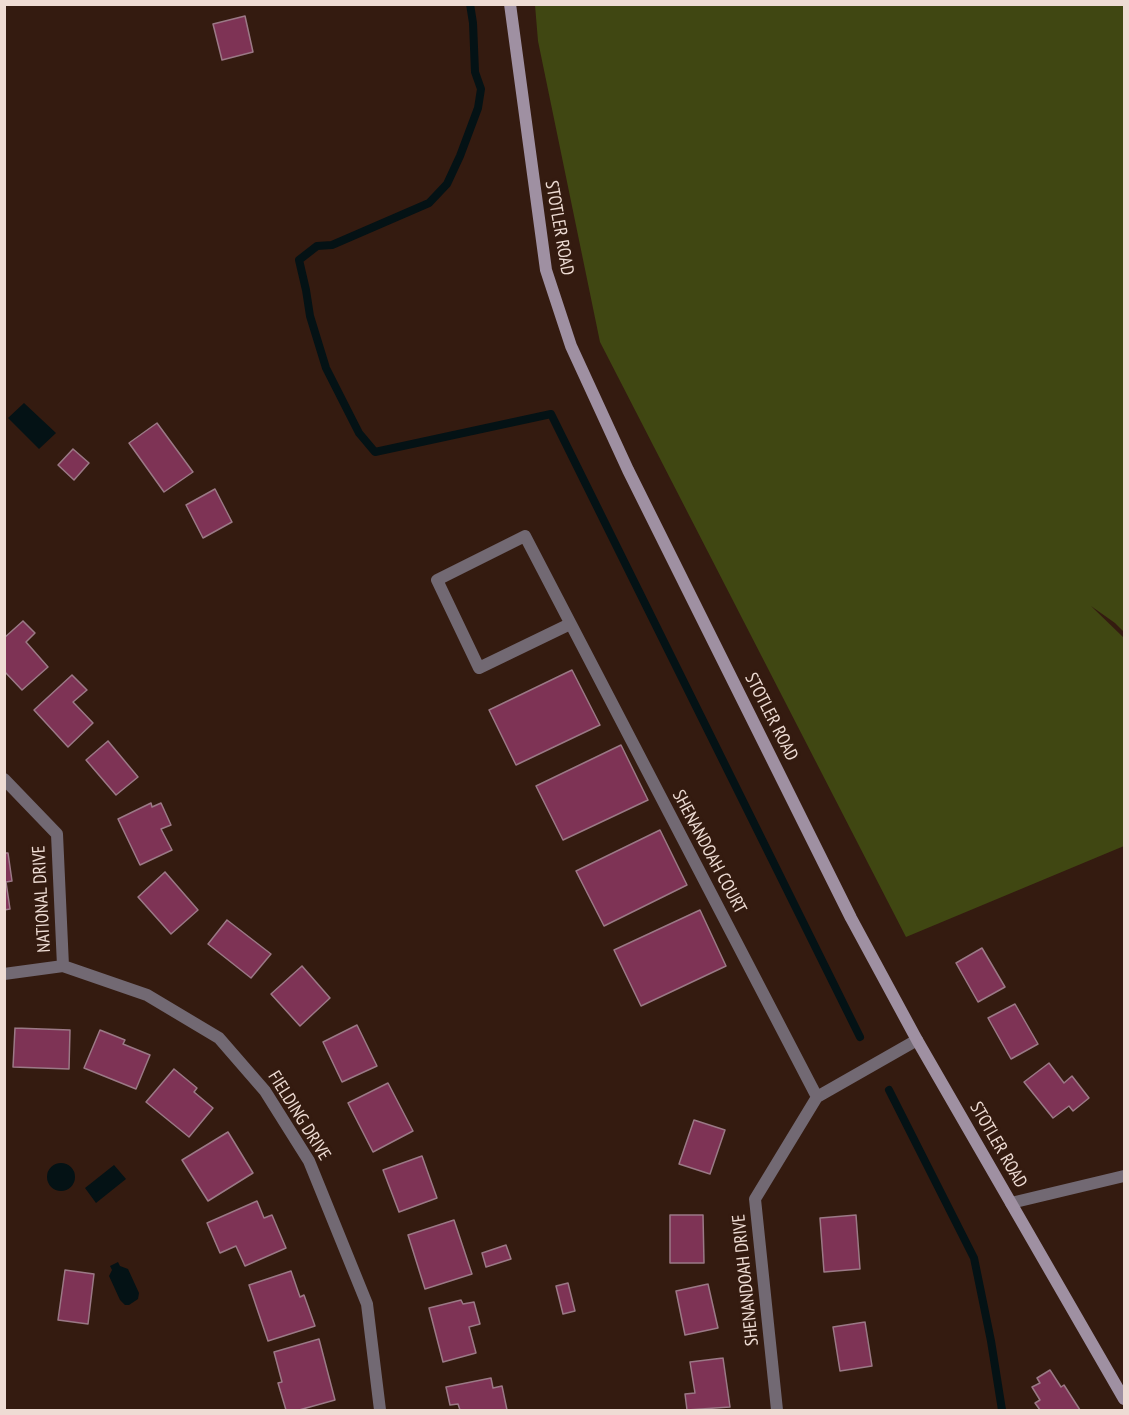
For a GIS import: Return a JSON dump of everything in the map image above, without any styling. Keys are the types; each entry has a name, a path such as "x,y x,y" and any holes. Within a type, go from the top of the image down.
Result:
{"street":[{"name":"STOTLER ROAD","path":"510,4 546,270 571,346 628,470 851,918 917,1040 1125,1399"},
{"name":"SHENANDOAH COURT","path":"570,624 479,668 437,580 525,536 817,1097"},
{"name":"NATIONAL DRIVE","path":"4,779 57,834 63,966"},
{"name":"FIELDING DRIVE","path":"4,974 63,966 147,995 219,1038 265,1091 309,1161 367,1304 380,1410"},
{"name":"SHENANDOAH DRIVE","path":"777,1410 755,1200 817,1097 917,1040"},
{"path":"1011,1203 1125,1176"}],"green space":[{"path":"535,5 1124,5 1124,632 1091,606 1124,638 1124,846 906,937 600,342 538,41"}],"shaded area":[{"path":"24,403 56,433 39,449 8,418"},
{"path":"61,1163 71,1167 75,1177 71,1187 61,1191 51,1187 47,1177 51,1167"},
{"path":"114,1165 126,1179 96,1203 85,1188"},
{"path":"118,1262 120,1266 128,1269 139,1293 138,1299 129,1305 125,1305 120,1300 109,1276 112,1270 110,1266"}],"building":[{"path":"245,16 253,52 222,60 213,24"},
{"path":"157,423 193,472 164,492 129,443"},
{"path":"73,449 89,463 74,480 58,465"},
{"path":"215,489 232,522 203,538 186,505"},
{"path":"23,621 35,633 26,642 48,667 22,690 4,671 4,638"},
{"path":"572,670 600,725 516,765 489,710"},
{"path":"72,675 87,690 73,702 93,723 68,747 34,710"},
{"path":"108,741 138,777 116,795 86,760"},
{"path":"621,745 648,800 563,840 536,786"},
{"path":"151,803 152,807 161,803 171,825 161,829 172,850 140,865 118,819"},
{"path":"660,830 687,885 604,926 576,871"},
{"path":"4,853 8,853 12,881 6,882 10,909 4,910"},
{"path":"165,872 198,910 171,934 138,897"},
{"path":"700,910 726,966 641,1006 614,950"},
{"path":"227,920 271,954 251,978 208,944"},
{"path":"982,948 1005,987 978,1002 956,963"},
{"path":"302,966 330,998 300,1026 271,994"},
{"path":"1015,1004 1038,1044 1011,1059 988,1018"},
{"path":"357,1025 377,1066 342,1082 323,1042"},
{"path":"15,1028 70,1030 69,1069 13,1067"},
{"path":"100,1030 125,1040 123,1044 150,1055 136,1089 84,1068"},
{"path":"1049,1063 1064,1083 1072,1076 1089,1098 1073,1111 1069,1106 1053,1118 1024,1082"},
{"path":"174,1069 197,1088 194,1092 213,1108 189,1137 146,1102"},
{"path":"388,1083 413,1131 373,1152 348,1103"},
{"path":"694,1120 725,1130 710,1174 679,1164"},
{"path":"228,1132 253,1173 208,1201 182,1160"},
{"path":"422,1156 437,1198 399,1212 383,1170"},
{"path":"257,1201 264,1218 272,1215 286,1248 245,1266 236,1246 220,1253 207,1223"},
{"path":"670,1215 703,1215 704,1263 670,1263"},
{"path":"856,1215 860,1269 824,1272 820,1218"},
{"path":"454,1220 472,1274 425,1289 408,1235"},
{"path":"506,1245 511,1259 486,1267 482,1253"},
{"path":"65,1270 94,1274 88,1324 58,1320"},
{"path":"291,1271 300,1297 304,1295 315,1326 268,1341 249,1285"},
{"path":"568,1283 575,1311 563,1314 556,1286"},
{"path":"708,1284 718,1328 685,1335 676,1291"},
{"path":"461,1300 463,1304 474,1302 480,1324 469,1327 476,1353 443,1362 429,1308"},
{"path":"865,1322 872,1366 840,1371 833,1327"},
{"path":"319,1339 335,1400 299,1410 286,1410 278,1383 282,1382 274,1352"},
{"path":"723,1358 730,1407 687,1410 685,1394 695,1393 690,1362"},
{"path":"1050,1370 1061,1387 1064,1385 1080,1410 1040,1410 1035,1403 1040,1400 1032,1387 1040,1383 1037,1378"},
{"path":"491,1378 493,1388 502,1386 507,1410 460,1410 458,1404 450,1405 446,1387"}],"waterway":[{"path":"470,4 475,72 481,89 478,108 447,184 429,203 332,245 317,246 299,260 310,316 326,368 359,433 375,452 551,414 860,1037"},
{"path":"889,1090 974,1258 1002,1410"}]}
